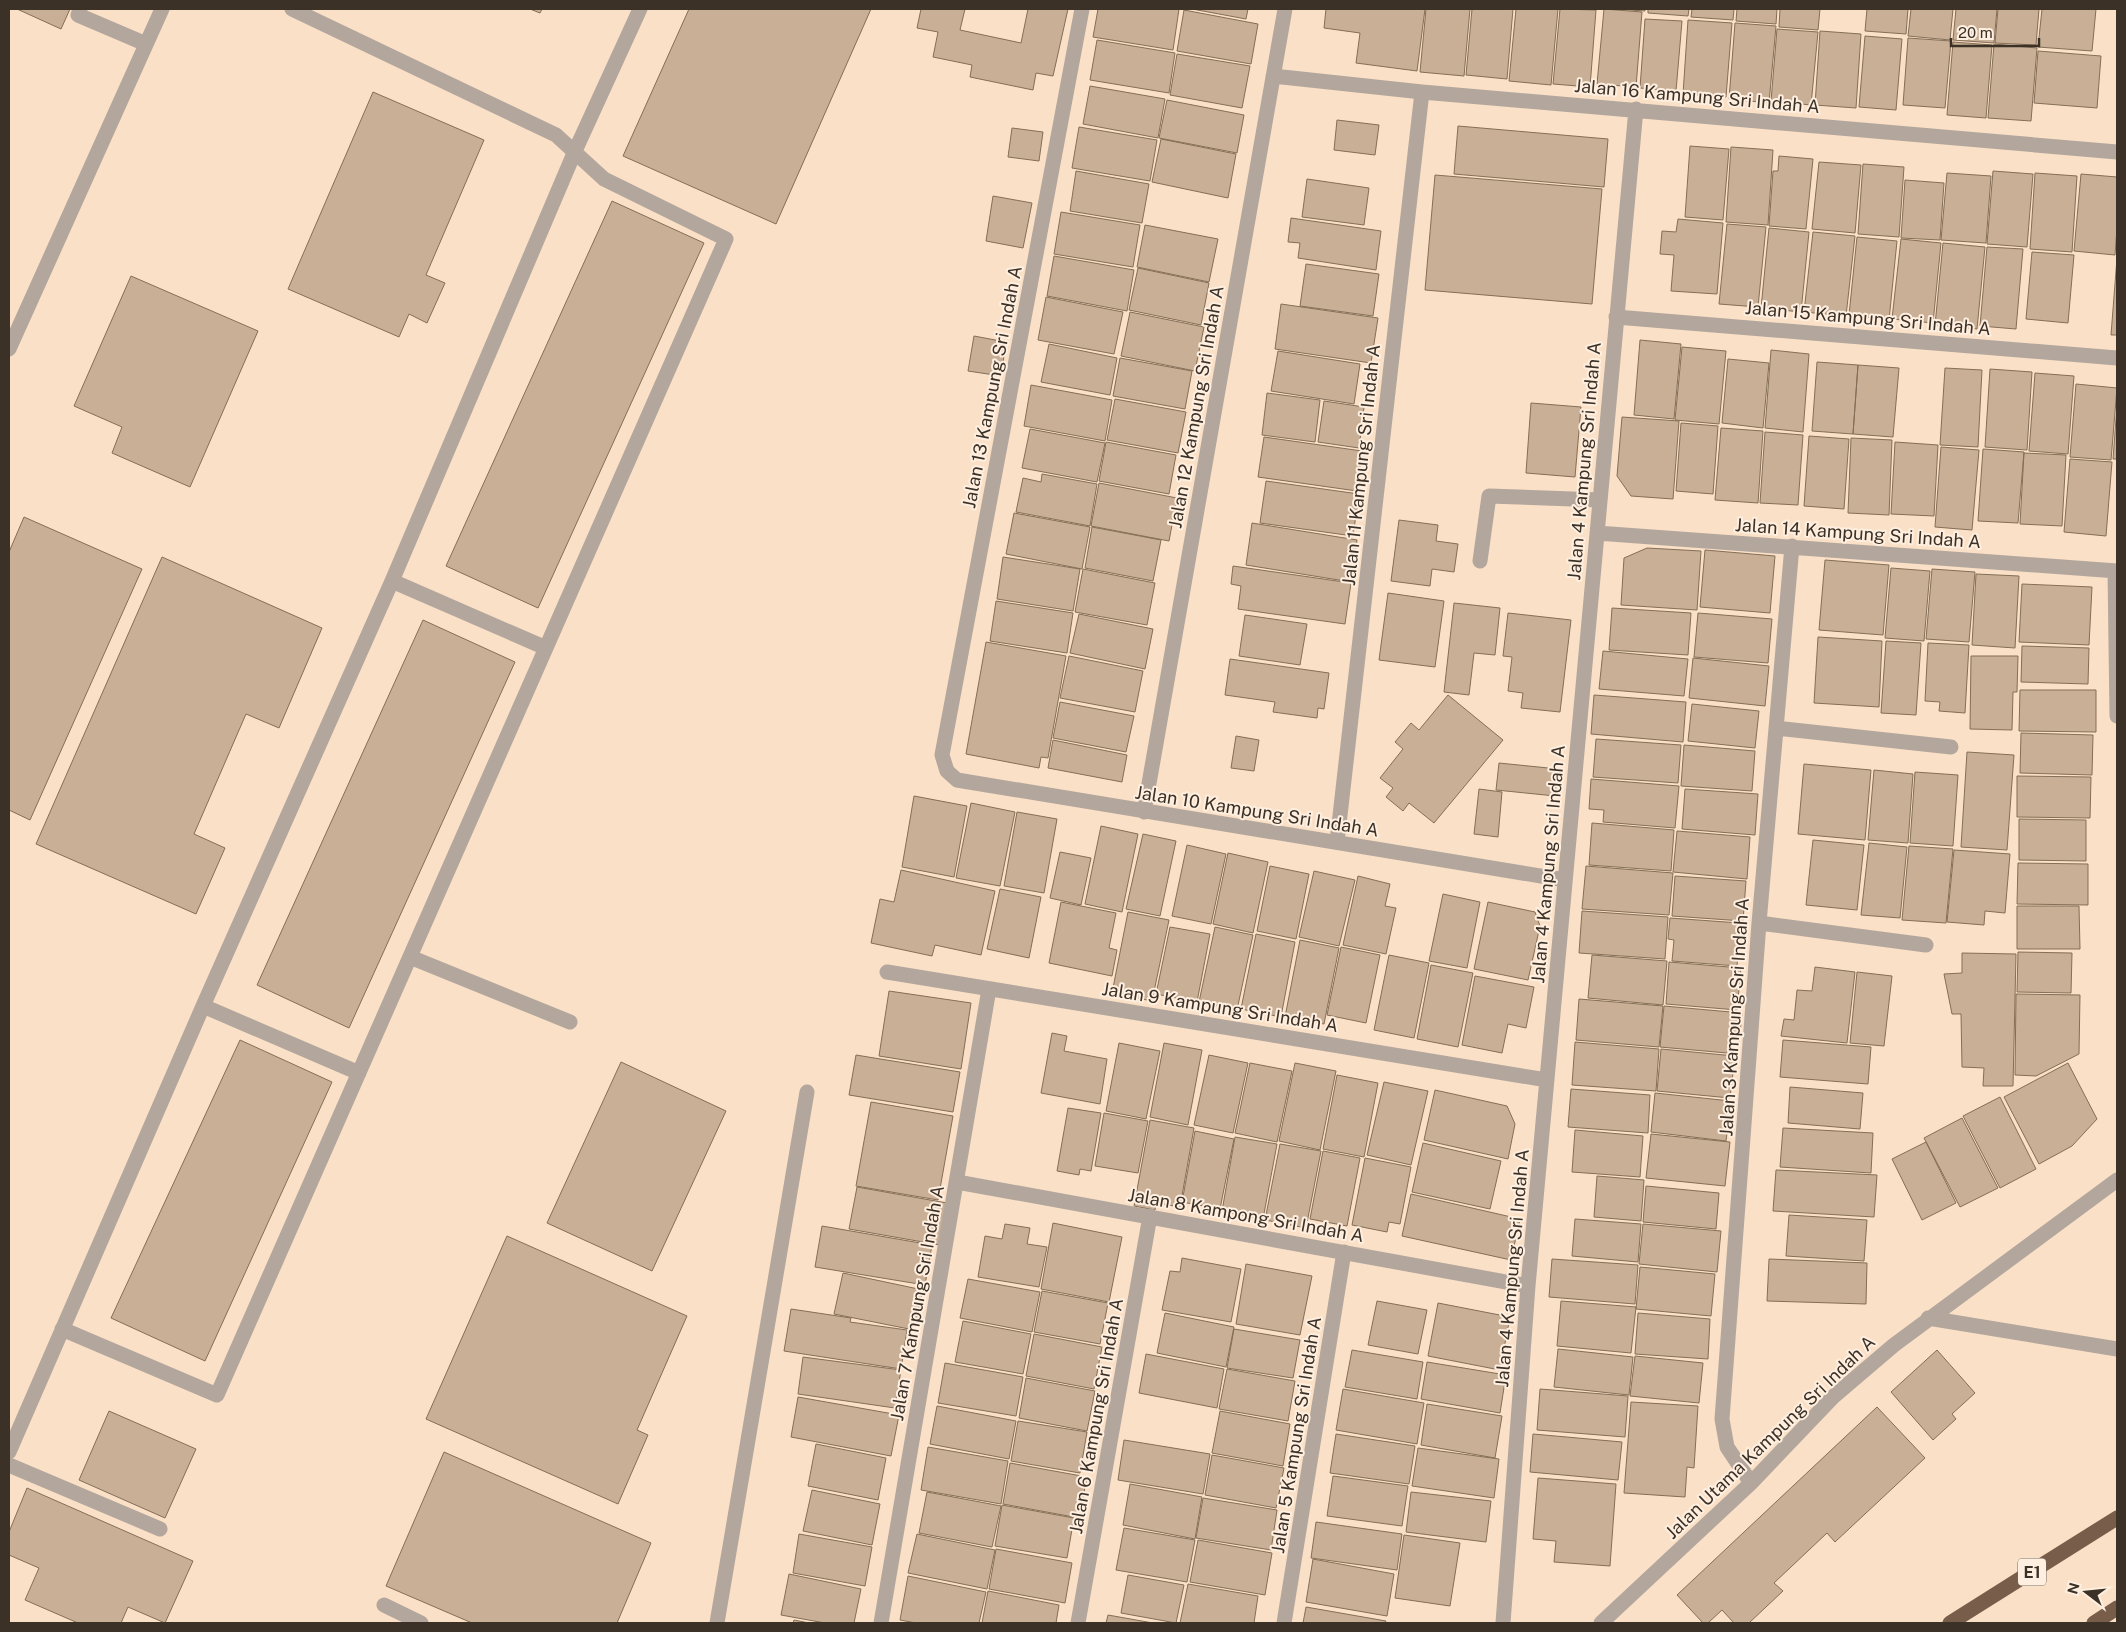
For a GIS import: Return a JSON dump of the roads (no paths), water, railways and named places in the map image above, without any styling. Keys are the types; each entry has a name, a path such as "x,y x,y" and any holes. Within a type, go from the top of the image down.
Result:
{"highway":[{"name":"E1","path":"1950,1623 2113,1521"},
{"path":"2094,1623 2117,1608"}],"street":[{"path":"80,9 78,15 146,44"},
{"path":"9,349 162,9"},
{"path":"62,1329 217,1395 726,239 604,179 587,165 575,151 556,136 534,124 292,9"},
{"path":"9,1452 203,1006 392,581 575,151 640,9"},
{"name":"Jalan 13 Kampung Sri Indah A","path":"947,771 942,755 1082,9"},
{"name":"Jalan 12 Kampung Sri Indah A","path":"1144,812 1285,9"},
{"name":"Jalan 16 Kampung Sri Indah A","path":"1273,76 1422,92 2117,152"},
{"name":"Jalan 11 Kampung Sri Indah A","path":"1337,842 1422,92"},
{"name":"Jalan 4 Kampung Sri Indah A","path":"1503,1623 1528,1286 1636,109"},
{"name":"Jalan 15 Kampung Sri Indah A","path":"1616,316 2117,358"},
{"path":"1480,561 1489,496 1600,500"},
{"name":"Jalan 14 Kampung Sri Indah A","path":"1597,534 1792,546 2116,571"},
{"name":"Jalan 3 Kampung Sri Indah A","path":"1751,1483 1727,1447 1722,1419 1759,923 1792,546"},
{"path":"2116,571 2117,716"},
{"path":"392,581 546,648"},
{"path":"1776,728 1951,746"},
{"name":"Jalan 10 Kampung Sri Indah A","path":"947,771 957,780 1565,880"},
{"path":"1759,923 1926,945"},
{"path":"410,957 570,1022"},
{"name":"Jalan 9 Kampung Sri Indah A","path":"887,972 1547,1080"},
{"name":"Jalan 7 Kampung Sri Indah A","path":"881,1623 989,988"},
{"path":"203,1006 359,1073"},
{"path":"717,1623 806,1092"},
{"name":"Jalan Utama Kampung Sri Indah A","path":"1601,1623 1751,1483 1834,1397 1894,1345 2117,1180"},
{"name":"Jalan 8 Kampong Sri Indah A","path":"957,1182 1528,1286"},
{"name":"Jalan 6 Kampung Sri Indah A","path":"1078,1623 1150,1216"},
{"name":"Jalan 5 Kampung Sri Indah A","path":"1284,1623 1344,1252"},
{"path":"1928,1318 2117,1349"},
{"path":"9,1465 160,1529"},
{"path":"384,1605 421,1623"}]}
